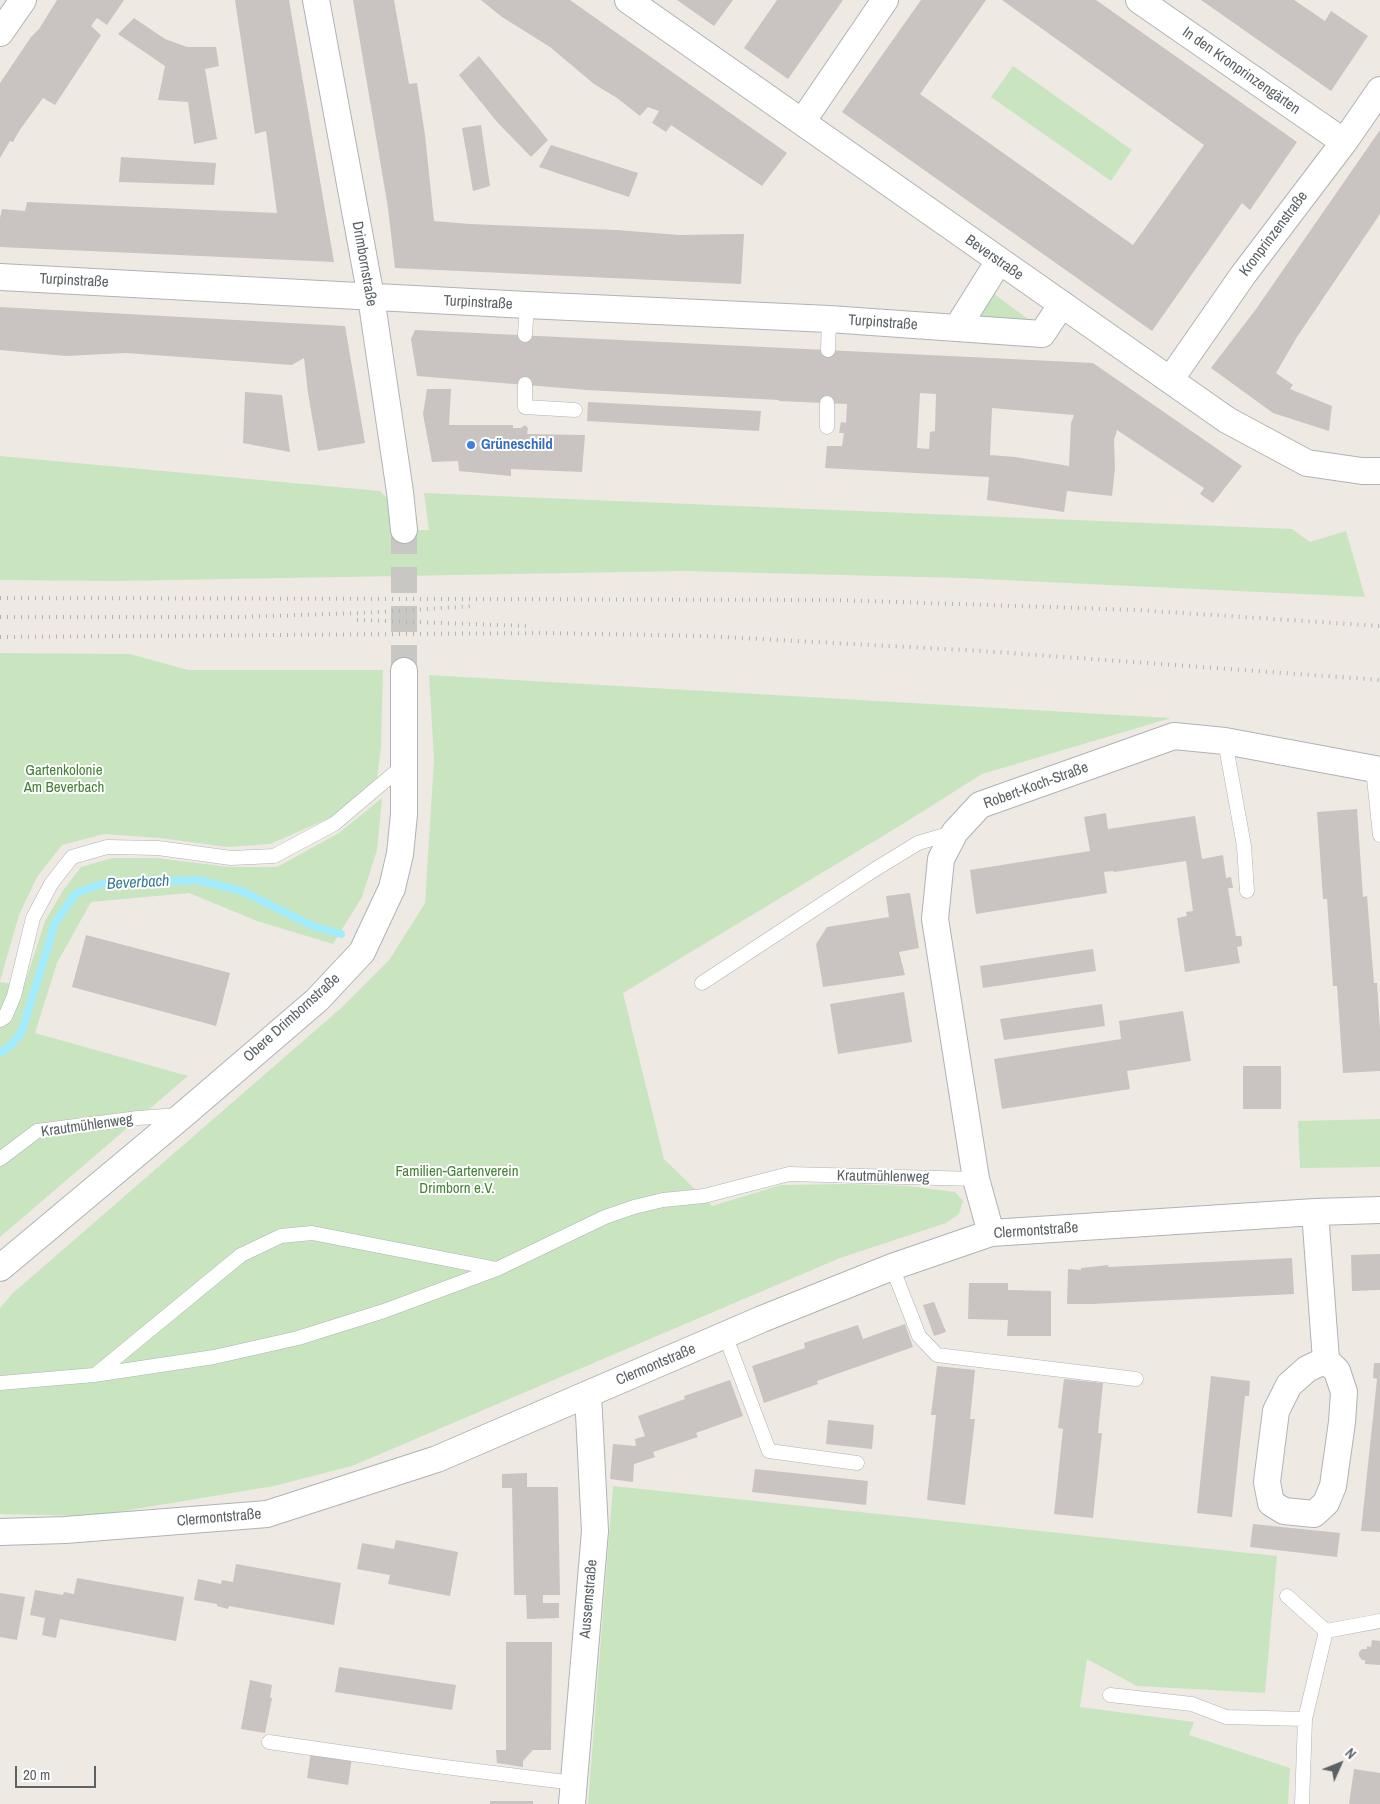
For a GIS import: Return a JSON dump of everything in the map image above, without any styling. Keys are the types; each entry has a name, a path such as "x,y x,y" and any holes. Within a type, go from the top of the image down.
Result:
{"street":[{"path":"0,33 23,0"},
{"name":"Drimbornstraße","path":"316,0 371,297 404,530"},
{"name":"Beverstraße","path":"628,0 1227,420 1307,464 1362,471 1380,471"},
{"path":"802,122 885,0"},
{"name":"In den Kronprinzengärten","path":"1138,0 1344,142"},
{"name":"Kronprinzenstraße","path":"1170,380 1243,275 1344,142 1380,90"},
{"path":"957,328 999,261"},
{"name":"Turpinstraße","path":"0,277 527,306 829,319 1042,334 1062,304"},
{"name":"Obere Drimbornstraße","path":"0,1268 317,1000 362,952 392,888 400,854 404,814 404,671"},
{"name":"Robert-Koch-Straße","path":"991,1233 976,1179 935,919 941,859 955,832 980,805 1174,736 1225,741 1377,770"},
{"name":"Clermontstraße","path":"0,1532 65,1530 267,1514 437,1458 725,1335 892,1267 991,1233 1315,1212 1380,1210"},
{"path":"1315,1212 1326,1360 1337,1371 1344,1392 1342,1422 1333,1486 1326,1503 1314,1514 1284,1511 1271,1503 1267,1482 1276,1411 1288,1385 1307,1370 1326,1360"},
{"name":"Aussemstraße","path":"573,1794 595,1531 588,1394"}],"lane":[{"path":"525,335 527,306"},
{"path":"828,350 829,319"},
{"path":"525,384 525,407 575,410"},
{"path":"827,403 827,427"},
{"path":"1225,741 1244,846 1247,891"},
{"path":"0,1020 5,1017 14,996 32,918 51,884 72,857 107,847 158,848 231,858 274,856 334,824 404,765"},
{"path":"1377,770 1380,835"},
{"path":"702,983 874,870 918,844 955,832"},
{"name":"Krautmühlenweg","path":"0,1159 37,1131 138,1118 183,1115"},
{"name":"Krautmühlenweg","path":"0,1383 94,1375 214,1357 298,1338 384,1312 497,1269 605,1217 663,1200 704,1196 789,1174 976,1179"},
{"path":"94,1375 242,1255 281,1236 312,1233 497,1269"},
{"path":"892,1267 918,1336 937,1355 1136,1378"},
{"path":"725,1335 769,1451 857,1463"},
{"path":"1287,1596 1326,1631"},
{"path":"1326,1631 1380,1621"},
{"path":"1302,1804 1305,1719 1326,1631"},
{"path":"1110,1695 1192,1704 1226,1717 1305,1719"},
{"path":"269,1742 437,1766 573,1794"}],"green space":[{"path":"1013,66 1132,150 1111,181 991,97"},
{"path":"993,293 1028,319 1026,322 982,323 978,313"},
{"path":"0,456 380,491 389,500 390,530 429,530 424,493 1292,529 1310,542 1346,531 1365,597 961,578 684,571 116,581 0,580"},
{"name":"Gartenkolonie Am Beverbach","path":"0,653 130,654 188,670 383,670 381,747 377,778 332,817 270,844 227,847 160,838 104,834 62,845 37,877 19,915 0,981"},
{"name":"Familien-Gartenverein Drimborn e.V.","path":"429,675 1171,718 982,774 623,993 664,1159 712,1206 781,1185 849,1184 907,1186 955,1192 963,1201 959,1214 946,1223 840,1258 352,1466 274,1486 93,1516 0,1514 0,1308 13,1293 340,1009 390,959 425,903 434,760"},
{"path":"382,798 377,850 362,897 333,944 257,921 189,893 91,902 57,963 35,1033 188,1076 0,1237 0,982 24,986 45,921 64,889 81,867 112,858 156,858 230,867 277,867 339,833"},
{"path":"1380,1119 1380,1167 1300,1168 1298,1121"},
{"path":"613,1486 1277,1556 1265,1693 1137,1686 1087,1659 1080,1707 1194,1722 1189,1735 1290,1768 1288,1804 588,1804"}],"building":[{"path":"57,0 124,0 107,25 97,18 91,26 101,35 55,105 43,98 13,142 10,141 0,158 0,83 31,37 39,29"},
{"path":"235,0 289,0 334,262 0,247 0,218 2,209 25,211 27,202 277,213 266,131 255,134"},
{"path":"353,0 394,0 409,84 417,83 425,135 434,221 679,235 744,234 741,284 395,268 388,208"},
{"path":"481,0 570,0 787,153 762,186 671,125 666,132 652,123 659,111 648,107 640,116 617,98 594,84 550,47 502,17"},
{"path":"677,0 733,0 714,26"},
{"path":"777,0 843,0 788,79 744,48"},
{"path":"921,0 986,0 920,94 1133,245 1204,145 1002,0 1096,0 1297,142 1250,210 1242,203 1152,331 842,112"},
{"path":"1201,0 1294,0 1325,21 1331,11 1368,36 1331,91"},
{"path":"134,18 165,39 187,47 216,47 219,66 205,69 217,139 194,144 188,102 158,100 165,66 118,34"},
{"path":"479,56 548,140 531,157 497,122 459,75"},
{"path":"481,125 490,186 473,191 462,128"},
{"path":"1380,130 1380,214 1297,337 1276,373 1293,385 1290,389 1332,406 1329,431 1273,413 1211,368 1256,309"},
{"path":"551,145 638,173 629,197 539,167"},
{"path":"121,157 216,163 214,185 119,182"},
{"path":"0,307 345,326 365,443 318,451 304,358 292,365 126,353 66,356 0,350"},
{"path":"415,330 1093,363 1242,466 1213,503 1200,494 1204,488 1117,430 1114,440 1115,468 1112,496 1067,491 1064,512 987,500 989,477 825,468 827,446 842,446 844,433 839,433 841,422 846,423 847,404 587,390 417,376 411,339","holes":["920,393 936,394 935,431 930,432 929,449 917,448","992,408 1074,415 1071,423 1069,466 990,455"]},
{"path":"427,389 451,389 449,425 513,425 513,428 521,428 525,425 528,428 527,434 585,435 582,472 511,469 511,476 459,471 458,461 432,462 423,414"},
{"path":"245,392 282,395 290,452 243,443"},
{"path":"588,402 761,411 759,431 587,421"},
{"path":"1357,809 1363,897 1367,896 1374,983 1377,983 1380,1071 1343,1073 1337,986 1333,986 1327,899 1323,899 1317,812"},
{"path":"1106,813 1108,829 1195,816 1202,859 1223,855 1226,878 1231,877 1233,888 1228,888 1236,936 1241,936 1242,941 1242,946 1237,947 1240,963 1185,972 1177,918 1187,916 1186,912 1193,911 1186,861 1104,872 1107,893 976,914 970,870 1090,851 1084,817"},
{"path":"910,893 919,948 899,952 905,975 823,987 816,944 827,927 889,917 886,896"},
{"path":"86,935 230,973 216,1026 72,987"},
{"path":"1093,949 1096,971 983,988 980,966"},
{"path":"904,992 912,1042 838,1054 830,1004"},
{"path":"1102,1004 1105,1026 1004,1040 1000,1019"},
{"path":"1183,1011 1191,1061 1127,1071 1130,1089 1002,1109 994,1059 1121,1039 1119,1021"},
{"path":"1243,1066 1281,1066 1281,1109 1243,1109"},
{"path":"1380,1254 1380,1290 1352,1291 1351,1255"},
{"path":"1292,1258 1294,1294 1067,1304 1068,1269 1081,1270 1081,1268 1109,1265 1108,1267"},
{"path":"969,1283 1008,1283 1008,1290 1051,1291 1051,1336 1007,1336 1008,1320 968,1319"},
{"path":"934,1302 946,1332 934,1336 923,1305"},
{"path":"905,1324 913,1347 817,1381 818,1384 764,1403 752,1366 805,1348 804,1343 858,1325 863,1339"},
{"path":"1374,1363 1380,1363 1380,1532 1361,1531 1377,1379 1373,1378"},
{"path":"937,1366 975,1370 970,1419 975,1419 965,1505 927,1500 936,1415 931,1415"},
{"path":"1211,1376 1250,1381 1249,1396 1245,1396 1232,1517 1197,1513"},
{"path":"1064,1379 1103,1383 1098,1433 1102,1433 1093,1518 1054,1514 1063,1429 1058,1428"},
{"path":"730,1380 743,1416 696,1433 698,1437 653,1452 655,1457 634,1464 633,1482 610,1479 613,1444 636,1446 635,1439 645,1436 638,1416 685,1399 684,1396"},
{"path":"828,1420 874,1425 872,1449 826,1444"},
{"path":"755,1469 868,1481 866,1505 752,1492"},
{"path":"527,1473 527,1487 558,1487 560,1595 543,1595 543,1603 559,1603 559,1618 527,1619 526,1595 514,1595 512,1488 502,1488 502,1474"},
{"path":"1253,1524 1340,1533 1337,1557 1250,1547"},
{"path":"396,1540 458,1552 450,1596 388,1584 390,1575 357,1569 362,1543 394,1549"},
{"path":"236,1564 341,1583 334,1625 229,1606 228,1609 217,1606 217,1604 194,1600 198,1579 221,1584 222,1580 233,1582"},
{"path":"77,1578 184,1597 176,1641 60,1619 56,1638 42,1635 45,1618 30,1615 35,1590 63,1595 64,1592 74,1594"},
{"path":"0,1593 25,1597 17,1640 0,1637"},
{"path":"1372,1640 1380,1641 1380,1665 1365,1664 1365,1660 1362,1660 1359,1656 1359,1652 1362,1649 1367,1649 1367,1646 1371,1647"},
{"path":"506,1642 552,1642 551,1750 533,1750 523,1761 523,1767 497,1763 496,1750 506,1750"},
{"path":"339,1667 456,1685 452,1710 335,1692"},
{"path":"250,1680 272,1685 270,1698 272,1698 265,1733 241,1729"},
{"path":"311,1752 352,1758 348,1785 307,1778"},
{"path":"1354,1769 1380,1773 1380,1804 1349,1804"},
{"path":"490,1801 533,1801 533,1804 490,1804"}],"waterway":[{"name":"Beverbach","path":"0,1053 12,1044 22,1031 55,923 76,893 102,884 197,880 242,891 315,927 341,934"}],"tunnel":[{"path":"404,530 404,671"}],"railway":[{"path":"0,598 836,600 1137,610 1380,626"},
{"path":"0,617 239,617 361,613 475,606"},
{"path":"357,620 529,626"},
{"path":"0,637 547,633 704,636 982,651 1380,680"}],"place":[{"name":"Grüneschild","path":"471,445"}]}
